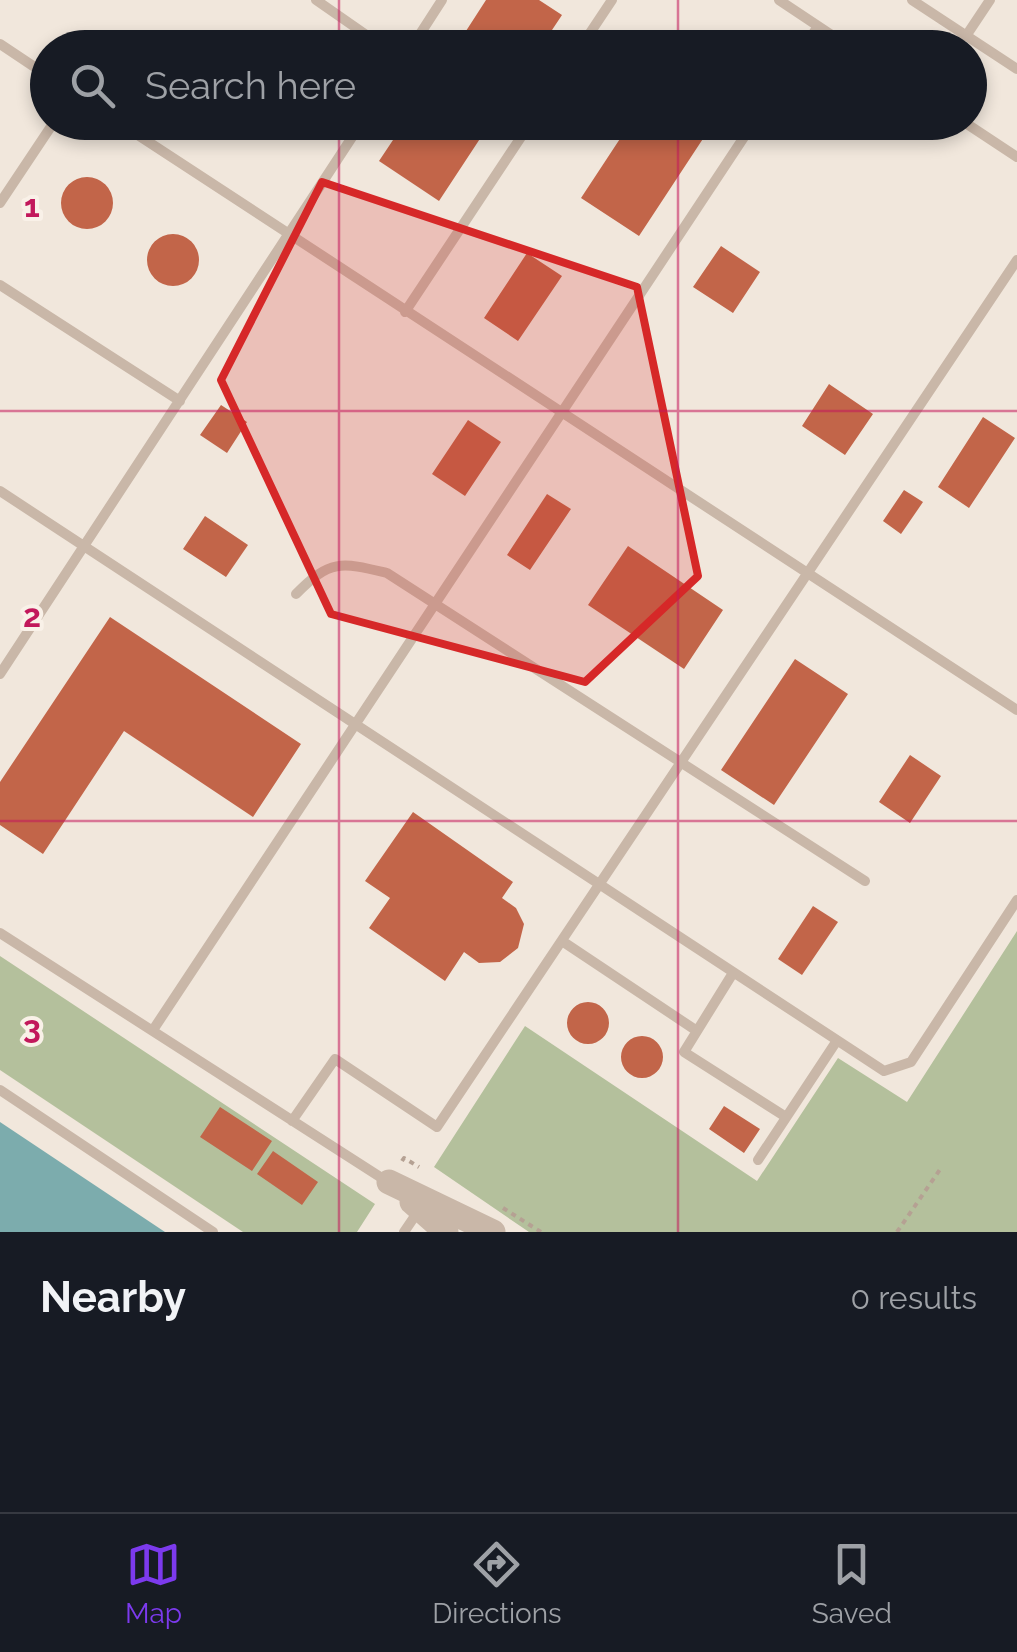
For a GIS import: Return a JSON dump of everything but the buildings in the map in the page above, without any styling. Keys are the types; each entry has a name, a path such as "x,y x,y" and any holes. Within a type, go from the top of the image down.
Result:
{"street":[{"path":"389,1182 446,1232"},
{"path":"389,1182 493,1232"}],"lane":[{"path":"316,0 359,30"},
{"path":"423,30 442,0"},
{"path":"592,30 612,0"},
{"path":"779,0 824,30"},
{"path":"912,0 957,30"},
{"path":"970,30 990,0"},
{"path":"815,30 818,26"},
{"path":"0,44 30,64"},
{"path":"987,50 1017,69"},
{"path":"987,138 1017,158"},
{"path":"0,204 42,140"},
{"path":"145,140 1017,710"},
{"path":"0,674 350,140"},
{"path":"406,312 519,140"},
{"path":"153,1030 742,140"},
{"path":"292,1121 334,1059 438,1126 1017,260"},
{"path":"0,285 180,400"},
{"path":"0,491 884,1071 911,1062 1017,900"},
{"path":"296,594 318,571 348,564 387,573 865,881"},
{"path":"0,933 389,1182"},
{"path":"562,942 697,1031"},
{"path":"733,973 684,1052 786,1117"},
{"path":"758,1160 836,1042"},
{"path":"0,1090 213,1232"},
{"path":"404,1232 419,1209"}],"path":[{"path":"897,1232 941,1168"}],"highlighted area":[{"path":"322,182 637,287 698,576 585,682 331,614 221,380"}],"green space":[{"path":"1017,931 1017,1232 529,1232 434,1167 525,1026 757,1181 838,1058 907,1102"},
{"path":"0,956 375,1204 357,1232 243,1232 0,1070"}],"water":[{"path":"0,1122 165,1232 0,1232"}]}
